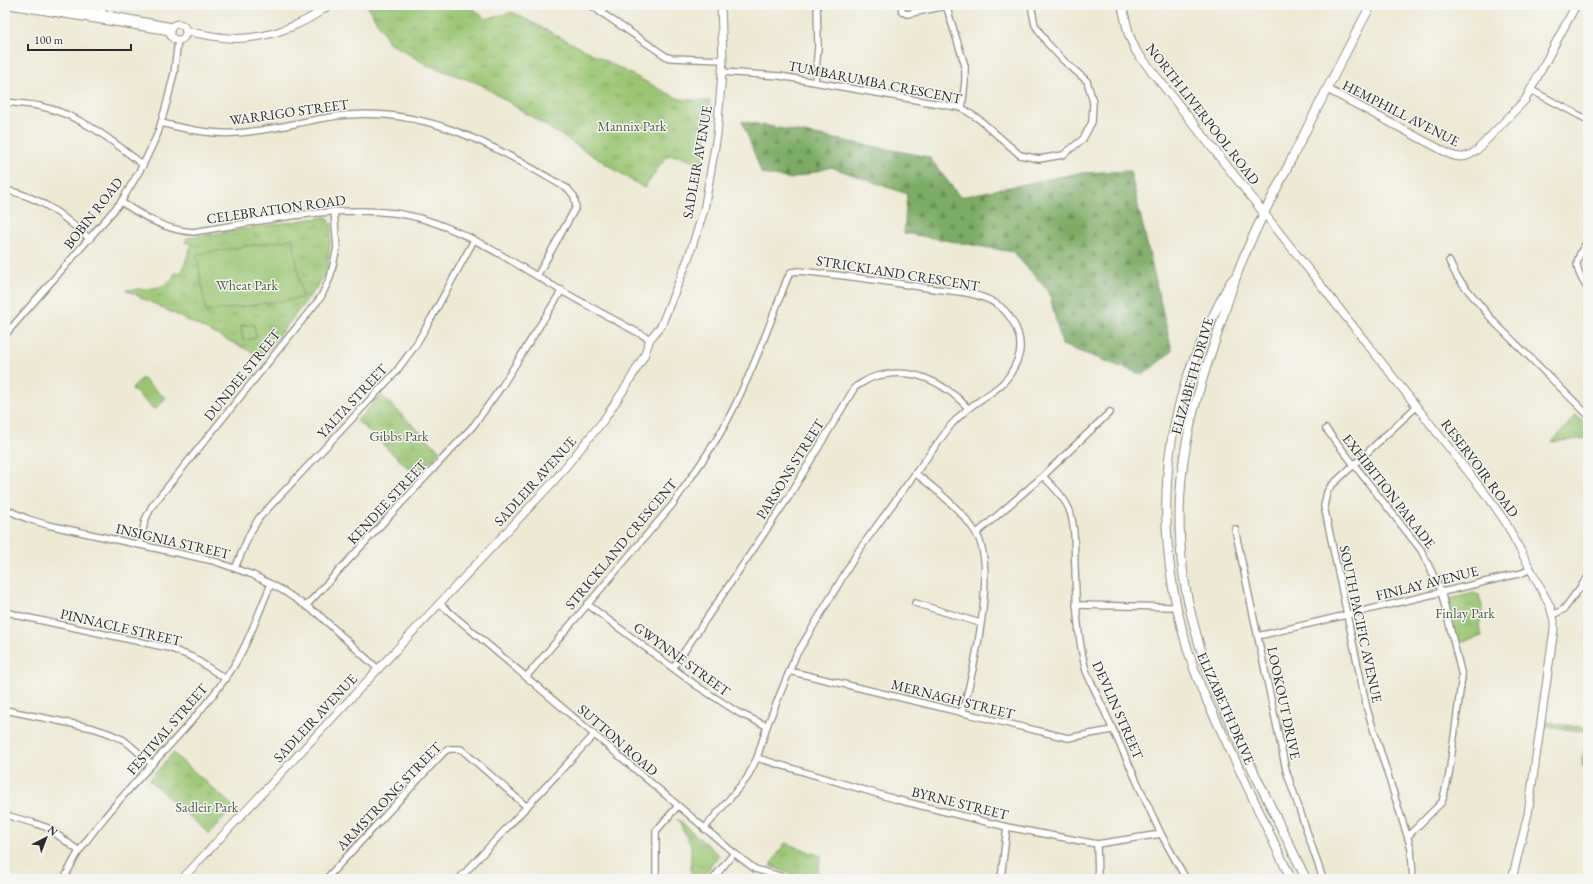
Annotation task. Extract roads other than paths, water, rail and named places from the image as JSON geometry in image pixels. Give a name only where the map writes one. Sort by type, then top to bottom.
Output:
[{"type":"main road","name":"NORTH LIVERPOOL ROAD","points":[[1122,5],[1128,35],[1136,51],[1264,213]]},
{"type":"main road","name":"ELIZABETH DRIVE","points":[[1291,879],[1202,690],[1186,649],[1175,607],[1166,533],[1168,462],[1174,429],[1192,364],[1222,295],[1240,265],[1264,213],[1326,89],[1371,5]]},
{"type":"main road","name":"ELIZABETH DRIVE","points":[[1240,265],[1206,368],[1187,438],[1180,500],[1182,556],[1194,628],[1213,684],[1306,879]]},
{"type":"street","points":[[9,5],[171,29],[180,25],[186,31],[229,38],[251,37],[290,28],[306,21],[330,5]]},
{"type":"street","points":[[53,5],[171,29]]},
{"type":"street","points":[[102,15],[103,5]]},
{"type":"street","points":[[590,5],[667,57],[723,60]]},
{"type":"street","points":[[601,13],[606,5]]},
{"type":"street","name":"SADLEIR AVENUE","points":[[182,879],[554,481],[610,413],[644,356],[650,339],[661,326],[665,318],[688,259],[704,210],[718,135],[723,60],[721,5]]},
{"type":"street","points":[[815,82],[818,46],[817,5]]},
{"type":"street","points":[[901,5],[902,12],[907,14],[946,6],[965,66],[962,108]]},
{"type":"street","name":"TUMBARUMBA CRESCENT","points":[[722,72],[762,74],[962,108],[980,120],[1020,155],[1039,159],[1063,155],[1082,139],[1092,122],[1093,102],[1087,81],[1064,61],[1047,43],[1035,25],[1030,5]]},
{"type":"street","name":"HEMPHILL AVENUE","points":[[1326,89],[1451,155],[1464,158],[1477,150],[1522,104],[1576,5]]},
{"type":"street","points":[[171,29],[172,36],[178,40],[182,38],[186,31]]},
{"type":"street","name":"BOBIN ROAD","points":[[5,336],[121,202],[143,165],[161,123],[174,73],[178,40]]},
{"type":"street","points":[[1531,90],[1588,120]]},
{"type":"street","points":[[5,102],[40,106],[81,121],[120,147],[143,165]]},
{"type":"street","name":"WARRIGO STREET","points":[[161,123],[211,132],[236,133],[325,118],[349,115],[367,115],[418,120],[439,125],[469,136],[512,157],[568,189],[574,196],[576,207],[537,276]]},
{"type":"street","points":[[5,190],[29,196],[50,206],[90,239]]},
{"type":"street","name":"CELEBRATION ROAD","points":[[121,202],[156,223],[178,231],[193,232],[334,211],[363,210],[395,213],[422,218],[474,240],[650,339]]},
{"type":"street","name":"DUNDEE STREET","points":[[140,545],[145,520],[152,506],[321,297],[330,278],[337,248],[334,211]]},
{"type":"street","name":"RESERVOIR ROAD","points":[[1264,213],[1416,407],[1492,501],[1506,523],[1550,606],[1553,615],[1554,628],[1528,814],[1512,879]]},
{"type":"street","name":"YALTA STREET","points":[[235,568],[250,533],[259,518],[390,378],[415,346],[474,240]]},
{"type":"street","points":[[1588,240],[1578,257],[1576,264],[1580,277],[1588,289]]},
{"type":"street","points":[[1449,261],[1457,277],[1495,324],[1588,415]]},
{"type":"street","name":"STRICKLAND CRESCENT","points":[[526,677],[673,504],[724,426],[765,338],[786,279],[791,272],[798,271],[863,277],[975,294],[995,303],[1008,315],[1013,323],[1019,339],[1019,352],[1011,373],[1003,383],[968,408],[951,425],[859,550],[796,655],[767,726],[757,758],[747,778],[704,829]]},
{"type":"street","name":"KENDEE STREET","points":[[306,606],[474,425],[502,386],[562,290]]},
{"type":"street","name":"PARSONS STREET","points":[[673,668],[788,498],[855,387],[873,377],[901,372],[928,378],[957,397],[968,408]]},
{"type":"street","name":"SOUTH PACIFIC AVENUE","points":[[1413,879],[1411,848],[1408,836],[1367,709],[1324,506],[1325,498],[1332,486],[1416,407]]},
{"type":"street","points":[[977,534],[1043,476],[1110,412]]},
{"type":"street","name":"EXHIBITION PARADE","points":[[1326,429],[1353,465],[1422,550],[1442,591],[1462,676],[1449,775],[1442,802],[1408,836]]},
{"type":"street","points":[[915,473],[953,505],[977,534],[985,566],[986,589],[980,629],[968,691],[962,713]]},
{"type":"street","name":"DEVLIN STREET","points":[[1043,476],[1060,493],[1069,510],[1073,529],[1076,605],[1081,652],[1086,671],[1161,834],[1186,879]]},
{"type":"street","name":"INSIGNIA STREET","points":[[5,509],[28,519],[48,525],[214,561],[235,568],[271,584],[306,606],[328,623],[378,669]]},
{"type":"street","name":"LOOKOUT DRIVE","points":[[1235,529],[1286,770],[1323,879]]},
{"type":"street","name":"FINLAY AVENUE","points":[[1258,636],[1522,573],[1531,569]]},
{"type":"street","points":[[1553,615],[1564,610],[1588,577]]},
{"type":"street","name":"FESTIVAL STREET","points":[[64,879],[79,851],[95,829],[199,712],[226,679],[240,656],[271,584]]},
{"type":"street","name":"SUTTON ROAD","points":[[440,604],[734,854],[755,869],[790,879]]},
{"type":"street","name":"GWYNNE STREET","points":[[587,604],[673,668],[739,714],[767,726]]},
{"type":"street","points":[[915,604],[980,623]]},
{"type":"street","points":[[1076,605],[1175,607]]},
{"type":"street","name":"PINNACLE STREET","points":[[5,611],[20,616],[169,648],[192,657],[226,679]]},
{"type":"street","name":"MERNAGH STREET","points":[[789,671],[1068,738],[1112,730]]},
{"type":"street","points":[[5,710],[93,728],[108,733],[124,740],[152,764]]},
{"type":"street","points":[[459,879],[594,735]]},
{"type":"street","name":"ARMSTRONG STREET","points":[[326,879],[446,751],[450,749],[461,749],[527,807]]},
{"type":"street","name":"BYRNE STREET","points":[[757,758],[898,800],[1007,827],[1097,844],[1161,834]]},
{"type":"street","points":[[656,879],[656,831],[677,806]]},
{"type":"street","points":[[5,815],[48,828],[79,851]]},
{"type":"street","points":[[1001,879],[1007,827]]},
{"type":"street","points":[[1097,844],[1098,879]]},
{"type":"street","points":[[713,879],[734,854]]},
{"type":"park label","name":"Mannix Park","points":[[632,126]]},
{"type":"park label","name":"Wheat Park","points":[[247,285]]},
{"type":"park label","name":"Gibbs Park","points":[[399,436]]},
{"type":"park label","name":"Finlay Park","points":[[1465,613]]},
{"type":"park label","name":"Sadleir Park","points":[[207,807]]}]
